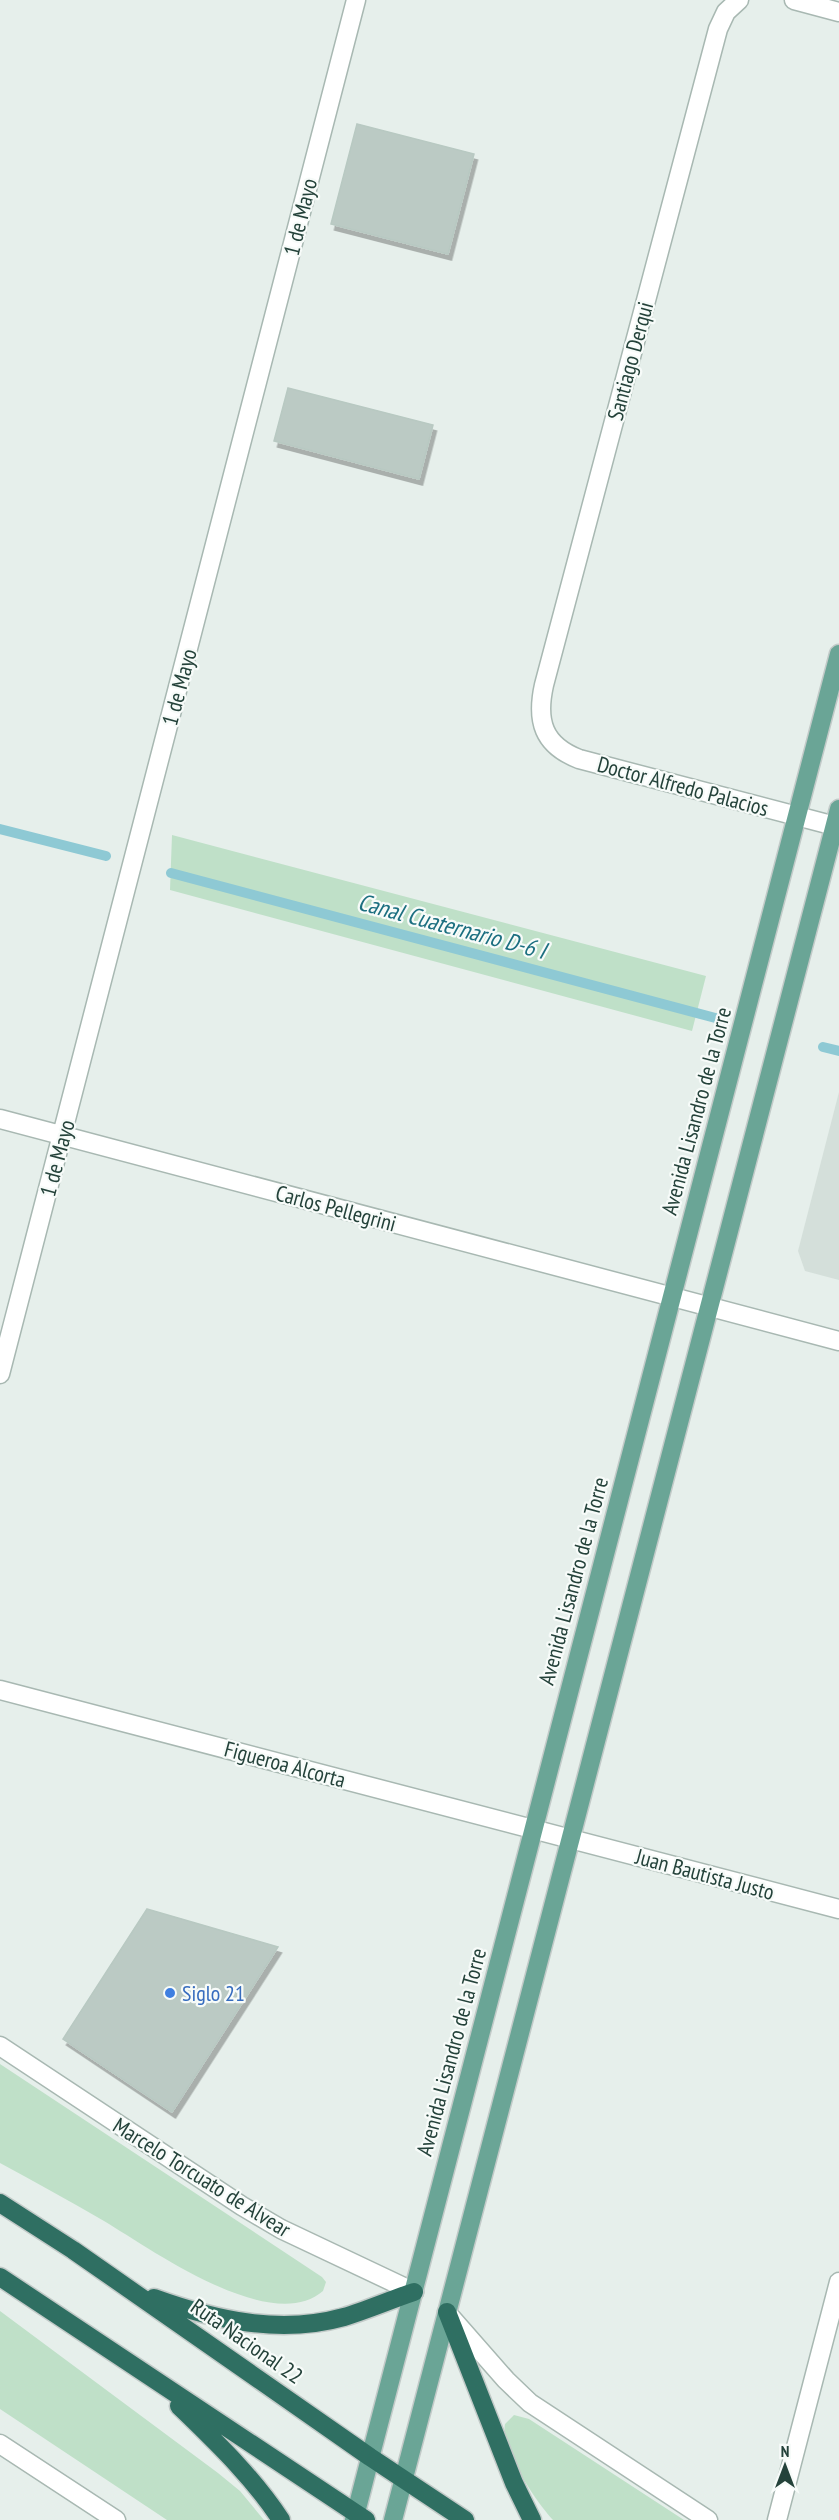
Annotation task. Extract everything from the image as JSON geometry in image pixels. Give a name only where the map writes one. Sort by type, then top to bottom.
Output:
[{"type":"highway","name":"Ruta Nacional 22","points":[[0,2203],[465,2520]]},
{"type":"highway","points":[[0,2277],[359,2518]]},
{"type":"highway","points":[[132,2291],[194,2312],[272,2326],[343,2317],[414,2292]]},
{"type":"highway","points":[[447,2312],[514,2483],[532,2520]]},
{"type":"highway","points":[[148,2376],[226,2452],[263,2492],[281,2520]]},
{"type":"main road","name":"Avenida Lisandro de la Torre","points":[[359,2518],[370,2457],[839,654]]},
{"type":"main road","points":[[393,2520],[837,818]]},
{"type":"street","name":"1 de Mayo","points":[[0,1374],[356,0]]},
{"type":"street","name":"Santiago Derqui","points":[[544,729],[541,705],[544,685],[718,29],[726,12],[739,0]]},
{"type":"street","points":[[794,0],[839,12]]},
{"type":"street","name":"Doctor Alfredo Palacios","points":[[544,729],[556,747],[579,759],[797,816],[837,818]]},
{"type":"street","name":"Carlos Pellegrini","points":[[0,1119],[839,1341]]},
{"type":"street","name":"Figueroa Alcorta","points":[[0,1690],[571,1838]]},
{"type":"street","name":"Juan Bautista Justo","points":[[571,1838],[839,1909]]},
{"type":"street","name":"Marcelo Torcuato de Alvear","points":[[0,2046],[251,2212],[300,2239],[414,2292]]},
{"type":"street","points":[[777,2520],[839,2282]]},
{"type":"street","points":[[447,2312],[506,2380],[530,2403],[708,2520]]},
{"type":"street","points":[[0,2444],[116,2520]]},
{"type":"shaded area","points":[[839,1092],[839,1280],[805,1271],[798,1251]]},
{"type":"green space","points":[[172,835],[706,976],[692,1031],[170,890]]},
{"type":"green space","points":[[0,2064],[322,2277],[326,2282],[323,2291],[301,2302],[273,2303],[243,2296],[180,2267],[0,2163]]},
{"type":"green space","points":[[0,2311],[218,2473],[240,2491],[264,2520],[167,2520],[0,2409]]},
{"type":"green space","points":[[514,2415],[529,2419],[684,2520],[553,2520],[529,2488],[508,2447],[505,2424]]},
{"type":"building","points":[[357,124],[474,154],[448,254],[331,224]]},
{"type":"building","points":[[288,388],[433,425],[419,479],[274,441]]},
{"type":"building","name":"Siglo 21","points":[[147,1909],[278,1947],[172,2112],[63,2039]]},
{"type":"waterway","name":"Canal Cuaternario D-6 I","points":[[0,829],[106,856]]},
{"type":"waterway","name":"Canal Cuaternario D-6 I","points":[[171,873],[723,1020]]},
{"type":"waterway","name":"Canal Cuaternario D-6 I","points":[[823,1047],[839,1051]]},
{"type":"place","name":"Siglo 21","points":[[170,1993]]}]
